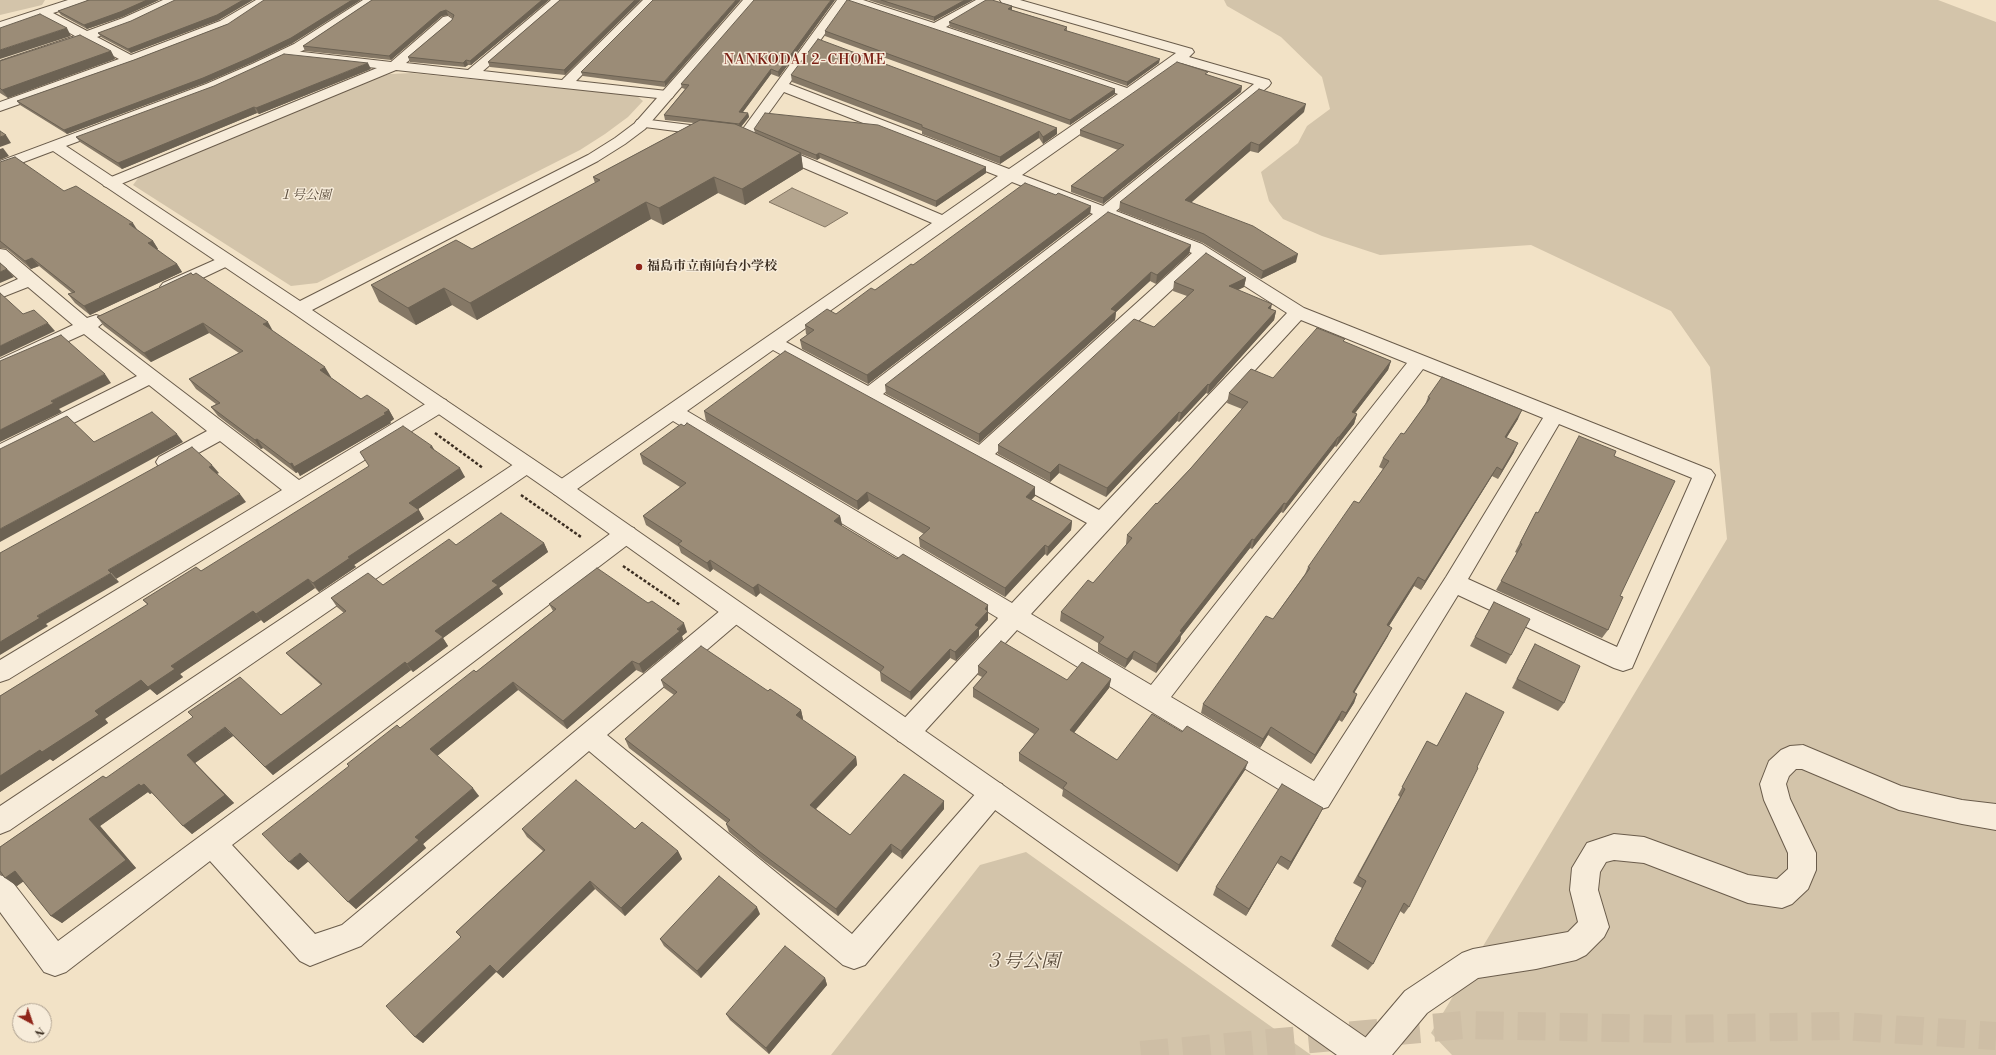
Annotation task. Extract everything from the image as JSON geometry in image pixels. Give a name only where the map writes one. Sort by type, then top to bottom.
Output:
[{"type":"street","points":[[0,26],[81,0]]},
{"type":"street","points":[[0,65],[87,36],[173,0]]},
{"type":"street","points":[[0,107],[224,24],[265,0]]},
{"type":"street","points":[[0,166],[210,86],[285,54],[317,36],[372,0]]},
{"type":"street","points":[[473,73],[558,0]]},
{"type":"street","points":[[565,84],[650,0]]},
{"type":"street","points":[[299,310],[593,158],[620,141],[642,123],[668,95],[750,0]]},
{"type":"street","points":[[745,135],[843,0]]},
{"type":"street","points":[[851,0],[1129,93]]},
{"type":"street","points":[[935,28],[986,0]]},
{"type":"street","points":[[562,489],[1010,176],[1064,130],[1129,93],[1187,52],[1006,0]]},
{"type":"street","points":[[43,13],[130,60]]},
{"type":"street","points":[[110,183],[394,66],[448,20]]},
{"type":"street","points":[[815,39],[829,45]]},
{"type":"street","points":[[285,54],[668,95]]},
{"type":"street","points":[[870,395],[1104,212],[1264,83],[1179,58]]},
{"type":"street","points":[[781,86],[1203,252],[1298,312],[1704,475],[1623,661],[1454,583]]},
{"type":"street","points":[[642,123],[745,135],[744,137],[944,222]]},
{"type":"street","points":[[54,145],[226,260],[562,489],[1364,1055]]},
{"type":"street","points":[[981,455],[1203,252]]},
{"type":"street","points":[[0,254],[85,326],[298,491]]},
{"type":"street","points":[[156,293],[226,260]]},
{"type":"street","points":[[0,293],[30,280]]},
{"type":"street","points":[[907,732],[1298,312]]},
{"type":"street","points":[[0,366],[113,313]]},
{"type":"street","points":[[772,342],[1102,521]]},
{"type":"street","points":[[1154,700],[1419,361]]},
{"type":"street","points":[[0,453],[150,377]]},
{"type":"street","points":[[0,672],[439,405]]},
{"type":"street","points":[[673,412],[1318,798],[1454,583],[1554,416]]},
{"type":"street","points":[[152,470],[221,432]]},
{"type":"street","points":[[0,821],[526,465]]},
{"type":"street","points":[[0,889],[55,961],[626,534]]},
{"type":"street","points":[[212,843],[310,951],[351,936],[735,612]]},
{"type":"street","points":[[588,735],[854,954],[993,793]]},
{"type":"street","points":[[1371,1055],[1416,1002],[1473,964],[1536,954],[1576,944],[1594,927],[1584,890],[1586,868],[1597,852],[1614,847],[1644,850],[1748,889],[1782,894],[1798,879],[1802,870],[1802,853],[1777,800],[1773,784],[1778,769],[1790,758],[1803,757],[1899,798],[1962,812],[1996,817]]},
{"type":"green space","points":[[0,0],[45,0],[42,5],[0,15]]},
{"type":"green space","points":[[1224,0],[1938,0],[1996,22],[1996,1055],[1452,1055],[1431,1033],[1727,539],[1710,367],[1671,311],[1531,245],[1380,255],[1322,236],[1283,219],[1269,201],[1261,172],[1298,143],[1307,126],[1330,109],[1322,77],[1281,37],[1227,6]]},
{"type":"green space","name":"１号公園","points":[[411,73],[637,96],[643,101],[628,117],[580,150],[317,283],[291,286],[133,185],[142,173],[368,80],[390,74]]},
{"type":"green space","name":"３号公園","points":[[1026,852],[1311,1055],[831,1055],[980,865]]},
{"type":"shaded area","points":[[792,188],[848,213],[825,227],[769,202]]},
{"type":"building","points":[[89,0],[147,0],[84,25],[58,11]]},
{"type":"building","points":[[175,0],[243,0],[217,15],[128,49],[98,33],[131,21]]},
{"type":"building","points":[[264,0],[352,0],[291,38],[249,58],[203,78],[64,130],[17,101],[134,60],[228,24]]},
{"type":"building","points":[[372,0],[542,0],[470,61],[466,60],[463,63],[408,57],[452,20],[454,15],[446,10],[440,12],[389,56],[303,46]]},
{"type":"building","points":[[560,0],[635,0],[564,70],[488,62]]},
{"type":"building","points":[[653,0],[736,0],[664,82],[581,72]]},
{"type":"building","points":[[754,0],[831,0],[778,72],[771,69],[739,112],[748,113],[739,124],[664,115],[689,85],[681,84]]},
{"type":"building","points":[[847,0],[1115,89],[1070,120],[825,31]]},
{"type":"building","points":[[881,0],[965,0],[934,17]]},
{"type":"building","points":[[986,0],[992,0],[1012,6],[1008,9],[1067,27],[1064,30],[1160,59],[1127,82],[949,22]]},
{"type":"building","points":[[40,14],[67,28],[0,50],[0,28]]},
{"type":"building","points":[[80,35],[111,51],[2,90],[0,88],[0,61]]},
{"type":"building","points":[[818,39],[1057,128],[1043,137],[1039,131],[1000,157],[922,127],[922,125],[791,75]]},
{"type":"building","points":[[284,54],[368,63],[256,108],[254,107],[118,163],[76,137],[214,86]]},
{"type":"building","points":[[1177,62],[1208,72],[1205,74],[1242,86],[1103,198],[1071,186],[1124,145],[1080,130]]},
{"type":"building","points":[[1259,89],[1306,104],[1259,145],[1251,142],[1185,200],[1253,226],[1298,254],[1263,271],[1204,234],[1120,202]]},
{"type":"building","points":[[765,113],[878,125],[986,167],[936,201],[819,153],[816,155],[754,129]]},
{"type":"building","points":[[700,120],[735,124],[801,153],[742,189],[714,177],[659,208],[646,202],[470,303],[444,288],[408,308],[371,285],[456,240],[472,249],[600,180],[593,177]]},
{"type":"building","points":[[0,131],[6,135],[0,137]]},
{"type":"building","points":[[15,157],[64,191],[76,186],[133,223],[129,224],[153,241],[148,243],[177,264],[84,306],[68,294],[75,292],[32,258],[25,261],[0,241],[0,162]]},
{"type":"building","points":[[1025,183],[1056,195],[1058,193],[1091,206],[867,375],[800,340],[814,330],[805,325],[827,309],[836,314],[871,288],[875,290],[911,264],[913,265]]},
{"type":"building","points":[[1108,212],[1191,245],[1157,275],[1151,272],[1111,309],[1116,311],[979,434],[885,385]]},
{"type":"building","points":[[1206,253],[1246,278],[1229,286],[1272,304],[1268,308],[1276,311],[1209,385],[1208,384],[1181,413],[1179,412],[1107,488],[1059,464],[1050,473],[998,445],[1134,319],[1154,327],[1194,290],[1174,282]]},
{"type":"building","points":[[0,263],[7,269],[0,272]]},
{"type":"building","points":[[191,273],[193,275],[196,273],[268,322],[263,324],[325,367],[320,370],[361,399],[367,395],[389,410],[384,413],[386,414],[294,467],[292,463],[290,464],[257,439],[255,440],[211,407],[220,403],[189,379],[243,351],[203,323],[144,353],[97,317]]},
{"type":"building","points":[[0,293],[23,314],[34,310],[48,323],[0,346]]},
{"type":"building","points":[[1317,328],[1345,339],[1343,341],[1391,361],[1352,412],[1357,414],[1286,504],[1284,503],[1254,540],[1252,539],[1180,631],[1182,632],[1157,664],[1134,651],[1127,659],[1099,643],[1104,637],[1061,612],[1088,580],[1093,583],[1132,538],[1127,535],[1191,468],[1248,402],[1229,393],[1251,369],[1273,378]]},
{"type":"building","points":[[61,335],[105,374],[51,401],[54,403],[0,430],[0,361]]},
{"type":"building","points":[[785,351],[1035,487],[1026,497],[1072,521],[1048,547],[1045,545],[1005,588],[919,538],[930,528],[867,492],[857,501],[704,411]]},
{"type":"building","points":[[1442,377],[1522,410],[1505,437],[1518,443],[1502,470],[1497,467],[1425,581],[1418,577],[1387,625],[1392,628],[1353,692],[1357,694],[1346,713],[1342,711],[1315,755],[1271,727],[1263,739],[1203,704],[1266,616],[1273,619],[1310,568],[1308,567],[1354,501],[1359,503],[1389,461],[1383,458],[1401,433],[1404,434],[1430,398],[1428,397]]},
{"type":"building","points":[[152,412],[177,434],[0,529],[0,449],[67,416],[94,442]]},
{"type":"building","points":[[687,423],[840,516],[834,521],[897,559],[903,554],[988,605],[985,609],[988,611],[975,625],[979,627],[955,652],[950,649],[910,692],[880,672],[884,667],[758,584],[753,588],[710,560],[707,563],[678,544],[682,541],[643,516],[686,483],[640,454],[681,424],[684,426]]},
{"type":"building","points":[[403,426],[460,468],[409,503],[419,510],[348,557],[350,558],[313,583],[308,579],[256,614],[253,611],[171,666],[175,669],[148,687],[141,680],[95,711],[99,715],[42,752],[40,750],[0,776],[0,696],[148,604],[143,600],[196,567],[201,571],[369,466],[360,452]]},
{"type":"building","points":[[1579,436],[1616,451],[1614,456],[1675,481],[1620,596],[1623,597],[1608,630],[1501,581],[1522,544],[1520,543],[1536,512],[1538,513]]},
{"type":"building","points":[[192,447],[212,465],[209,467],[240,494],[108,570],[111,573],[37,616],[40,618],[0,642],[0,553]]},
{"type":"building","points":[[501,513],[544,543],[492,581],[498,585],[435,631],[443,637],[407,664],[405,662],[265,767],[225,727],[187,755],[225,795],[183,826],[144,784],[141,786],[139,784],[89,819],[126,860],[51,916],[15,871],[5,878],[0,871],[0,847],[103,776],[106,778],[193,717],[188,712],[240,677],[281,715],[322,684],[286,653],[346,611],[331,598],[368,573],[383,585],[449,539],[456,545]]},
{"type":"building","points":[[597,568],[648,603],[652,601],[684,623],[677,629],[680,631],[639,664],[632,661],[563,721],[513,682],[430,749],[473,788],[415,837],[419,840],[348,902],[300,853],[289,862],[262,834],[349,766],[347,764],[397,725],[400,728],[474,670],[476,672],[556,609],[549,604]]},
{"type":"building","points":[[1494,602],[1530,619],[1511,655],[1475,637]]},
{"type":"building","points":[[1001,641],[1067,680],[1082,662],[1111,679],[1070,730],[1117,760],[1152,714],[1182,732],[1187,726],[1248,762],[1179,865],[1063,788],[1067,783],[1019,753],[1039,729],[973,688],[987,672],[978,666]]},
{"type":"building","points":[[1535,644],[1580,666],[1564,703],[1517,679]]},
{"type":"building","points":[[701,646],[768,691],[770,689],[801,710],[796,715],[856,757],[810,805],[850,835],[904,774],[944,801],[901,851],[891,844],[836,909],[760,852],[726,824],[730,820],[625,739],[677,692],[661,680]]},
{"type":"building","points":[[1466,693],[1504,712],[1409,907],[1404,903],[1373,964],[1335,939],[1366,881],[1358,876],[1405,789],[1402,787],[1427,741],[1437,746]]},
{"type":"building","points":[[576,780],[635,829],[642,822],[678,851],[621,908],[590,881],[497,972],[490,965],[415,1037],[386,1006],[461,937],[456,932],[545,850],[522,829]]},
{"type":"building","points":[[1282,784],[1323,808],[1291,862],[1281,856],[1249,909],[1216,887]]},
{"type":"building","points":[[719,876],[757,907],[697,971],[660,939]]},
{"type":"building","points":[[785,946],[825,978],[766,1048],[726,1014]]},
{"type":"tunnel","points":[[1141,1055],[1463,1025],[1672,1029],[1841,1026],[1996,1036]]},
{"type":"place","name":"福島市立南向台小学校","points":[[639,267]]},
{"type":"district","name":"NANKODAI 2-CHOME","points":[[805,61]]}]
